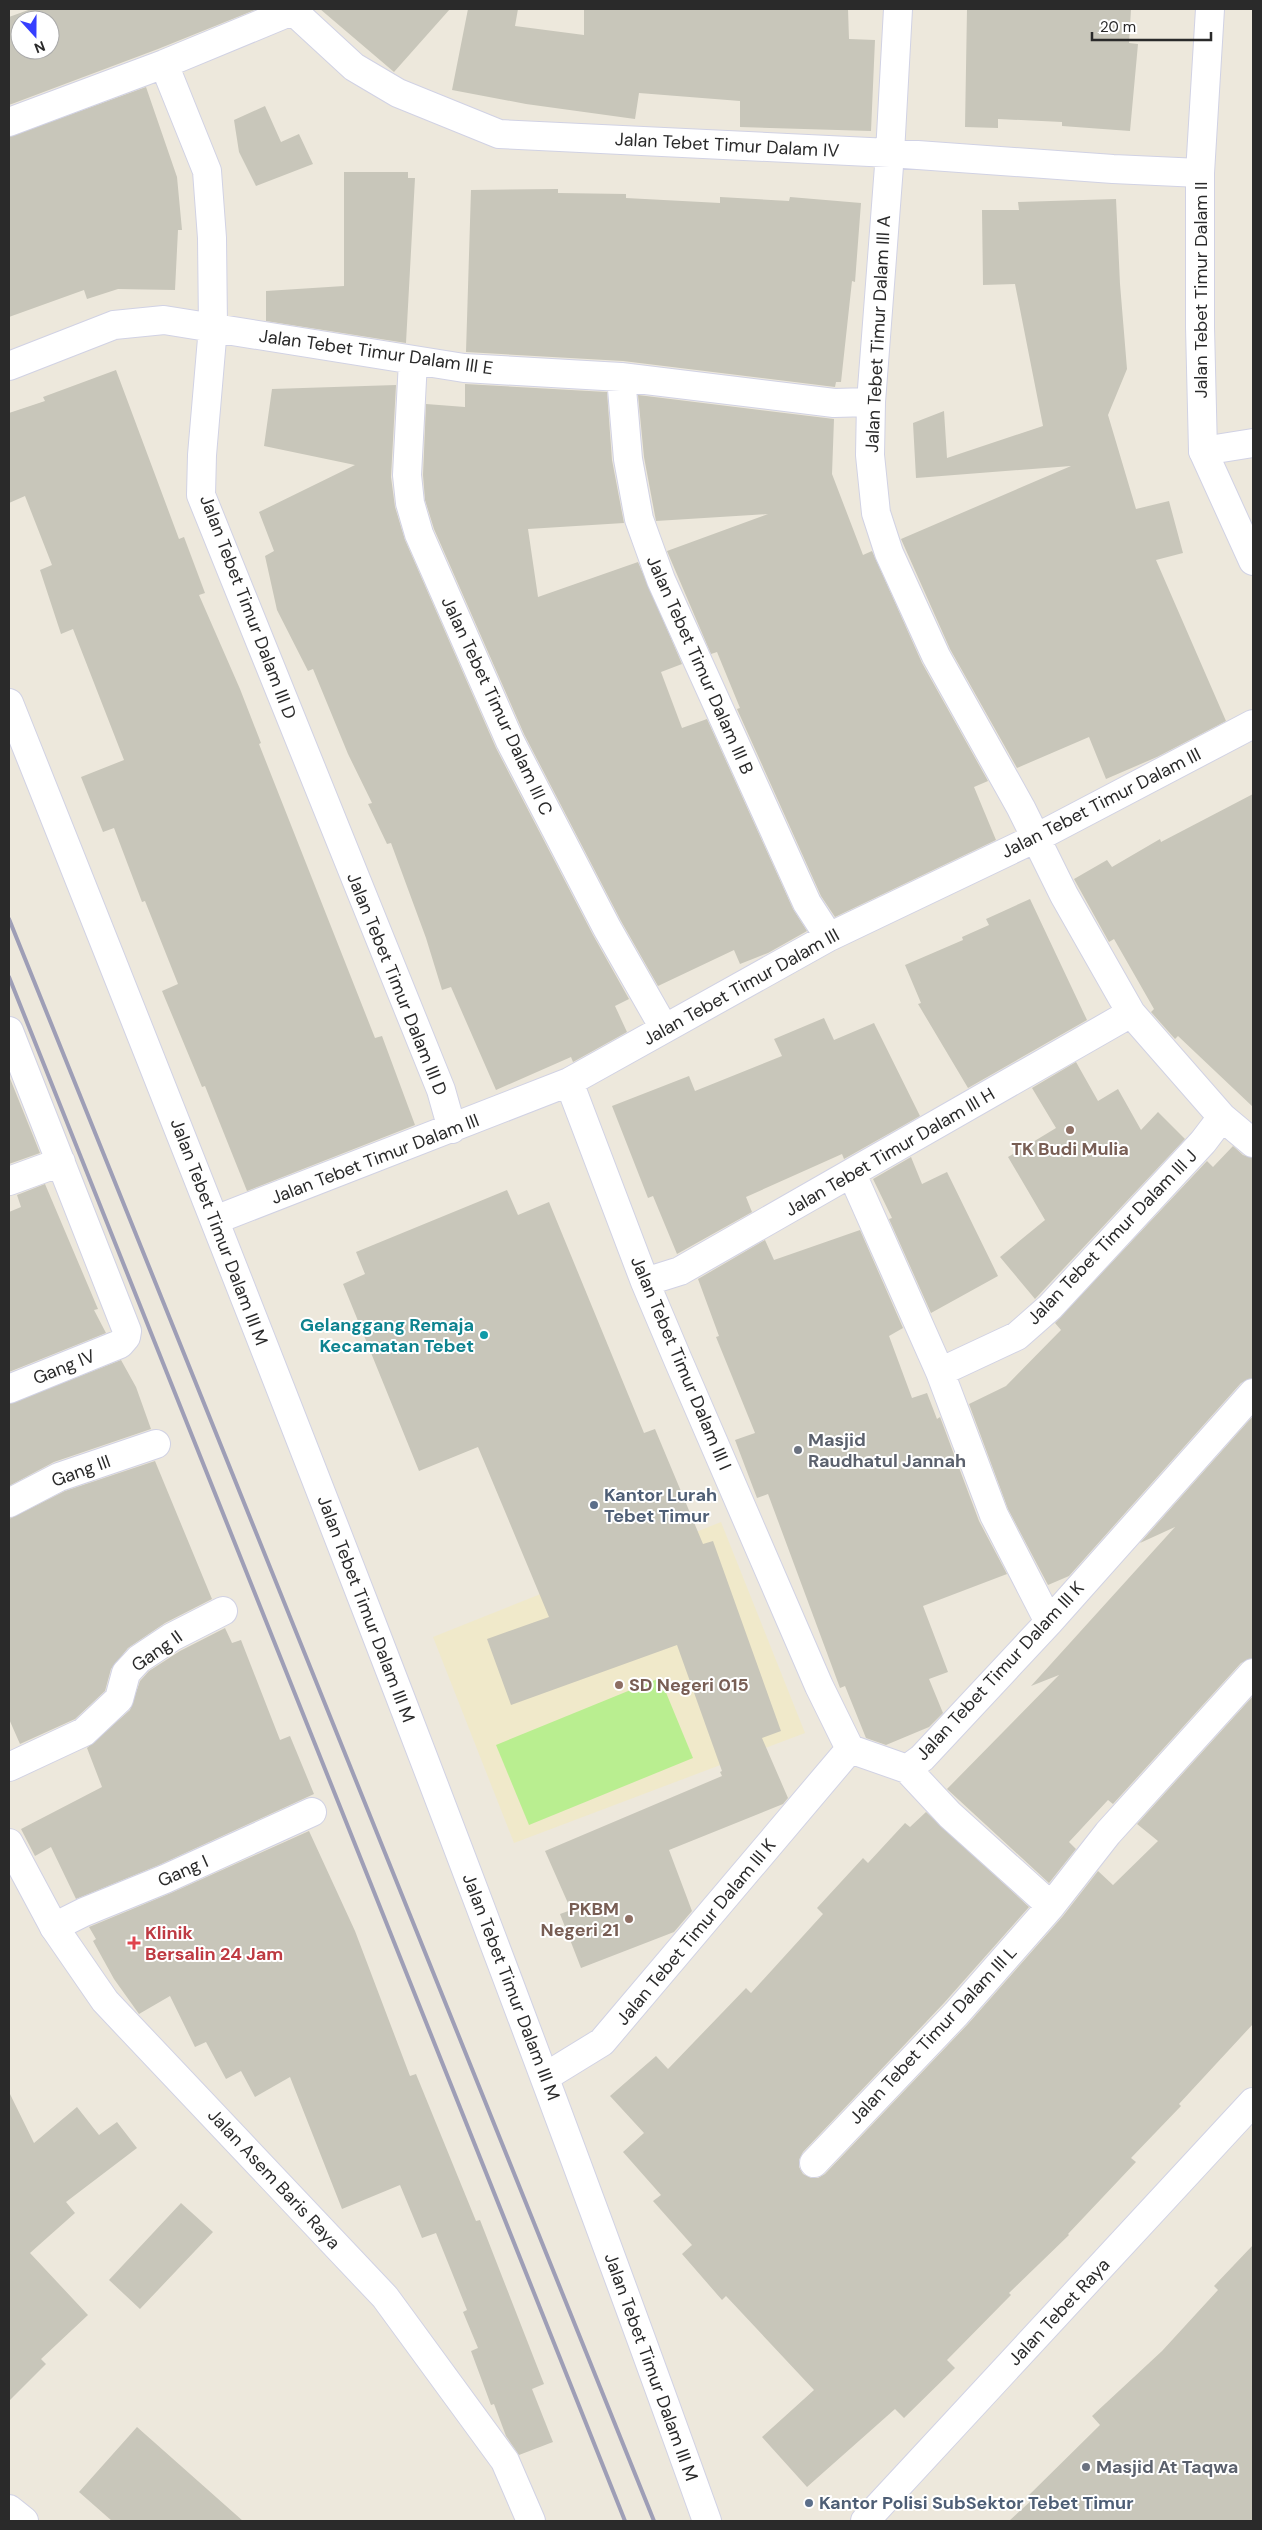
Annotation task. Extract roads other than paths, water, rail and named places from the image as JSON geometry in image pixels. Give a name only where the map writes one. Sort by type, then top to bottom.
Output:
[{"type":"street","name":"Jalan Tebet Timur Dalam III A","points":[[898,9],[890,153],[871,402],[870,455],[876,513],[889,553],[936,656],[1130,1014],[1222,1117],[1253,1143]]},
{"type":"street","name":"Jalan Tebet Timur Dalam II","points":[[1210,9],[1200,173],[1200,327],[1203,451],[1253,561]]},
{"type":"street","name":"Jalan Tebet Timur Dalam IV","points":[[291,10],[354,67],[391,89],[499,134],[890,153],[1113,169],[1200,173]]},
{"type":"street","points":[[9,122],[164,64],[291,10]]},
{"type":"street","name":"Jalan Tebet Timur Dalam III D","points":[[164,64],[172,88],[196,140],[207,171],[212,238],[213,327],[203,445],[201,495],[441,1090],[452,1130]]},
{"type":"street","name":"Jalan Tebet Timur Dalam III E","points":[[9,366],[114,325],[164,320],[464,368],[622,377],[834,403],[871,402]]},
{"type":"street","name":"Jalan Tebet Timur Dalam III C","points":[[413,361],[406,475],[410,503],[419,534],[510,741],[607,928],[664,1028]]},
{"type":"street","name":"Jalan Tebet Timur Dalam III B","points":[[622,377],[628,459],[639,519],[661,580],[807,903],[829,937]]},
{"type":"street","points":[[1203,451],[1253,444]]},
{"type":"street","name":"Jalan Tebet Timur Dalam III M","points":[[9,703],[215,1220],[545,2077],[707,2521]]},
{"type":"street","name":"Jalan Tebet Timur Dalam III","points":[[215,1220],[452,1130],[569,1082],[829,937],[1036,838],[1253,724]]},
{"type":"street","name":"Jalan Tebet Timur Dalam III H","points":[[645,1282],[680,1271],[1130,1014]]},
{"type":"street","points":[[9,1031],[61,1162],[9,1181]]},
{"type":"street","name":"Jalan Tebet Timur Dalam III I","points":[[569,1082],[645,1282],[815,1677],[850,1749]]},
{"type":"street","name":"Jalan Tebet Timur Dalam III J","points":[[940,1372],[1016,1336],[1043,1313],[1203,1142],[1222,1117]]},
{"type":"street","name":"Gang IV","points":[[9,1389],[120,1344],[126,1337],[127,1331],[61,1162]]},
{"type":"street","points":[[852,1174],[940,1372],[994,1515],[1049,1622]]},
{"type":"street","name":"Jalan Tebet Timur Dalam III K","points":[[545,2077],[602,2042],[850,1749],[907,1769],[922,1758],[1049,1622],[1253,1393]]},
{"type":"street","name":"Gang III","points":[[9,1503],[60,1477],[156,1444]]},
{"type":"street","name":"Gang II","points":[[9,1767],[84,1732],[119,1699],[126,1673],[134,1663],[172,1637],[223,1611]]},
{"type":"street","name":"Jalan Tebet Timur Dalam III L","points":[[814,2163],[956,2014],[1051,1906],[1108,1833],[1253,1673]]},
{"type":"street","points":[[907,1769],[950,1815],[1051,1906]]},
{"type":"street","name":"Gang I","points":[[54,1927],[312,1812]]},
{"type":"street","name":"Jalan Asem Baris Raya","points":[[9,1843],[54,1927],[105,2001],[385,2297],[505,2461],[531,2521]]},
{"type":"street","name":"Jalan Tebet Raya","points":[[865,2521],[1253,2102]]},
{"type":"street","points":[[9,2509],[24,2521]]},
{"type":"railway","points":[[9,919],[654,2521]]},
{"type":"railway","points":[[9,977],[625,2521]]},
{"type":"place","name":"TK Budi Mulia","points":[[1070,1130]]},
{"type":"place","name":"Gelanggang Remaja Kecamatan Tebet","points":[[484,1335]]},
{"type":"place","name":"Masjid Raudhatul Jannah","points":[[798,1450]]},
{"type":"place","name":"Kantor Lurah Tebet Timur","points":[[594,1505]]},
{"type":"place","name":"SD Negeri 015","points":[[619,1685]]},
{"type":"place","name":"PKBM Negeri 21","points":[[629,1919]]},
{"type":"place","name":"Klinik Bersalin 24 Jam","points":[[134,1943]]},
{"type":"place","name":"Masjid At Taqwa","points":[[1086,2467]]},
{"type":"place","name":"Kantor Polisi SubSektor Tebet Timur","points":[[809,2503]]}]
